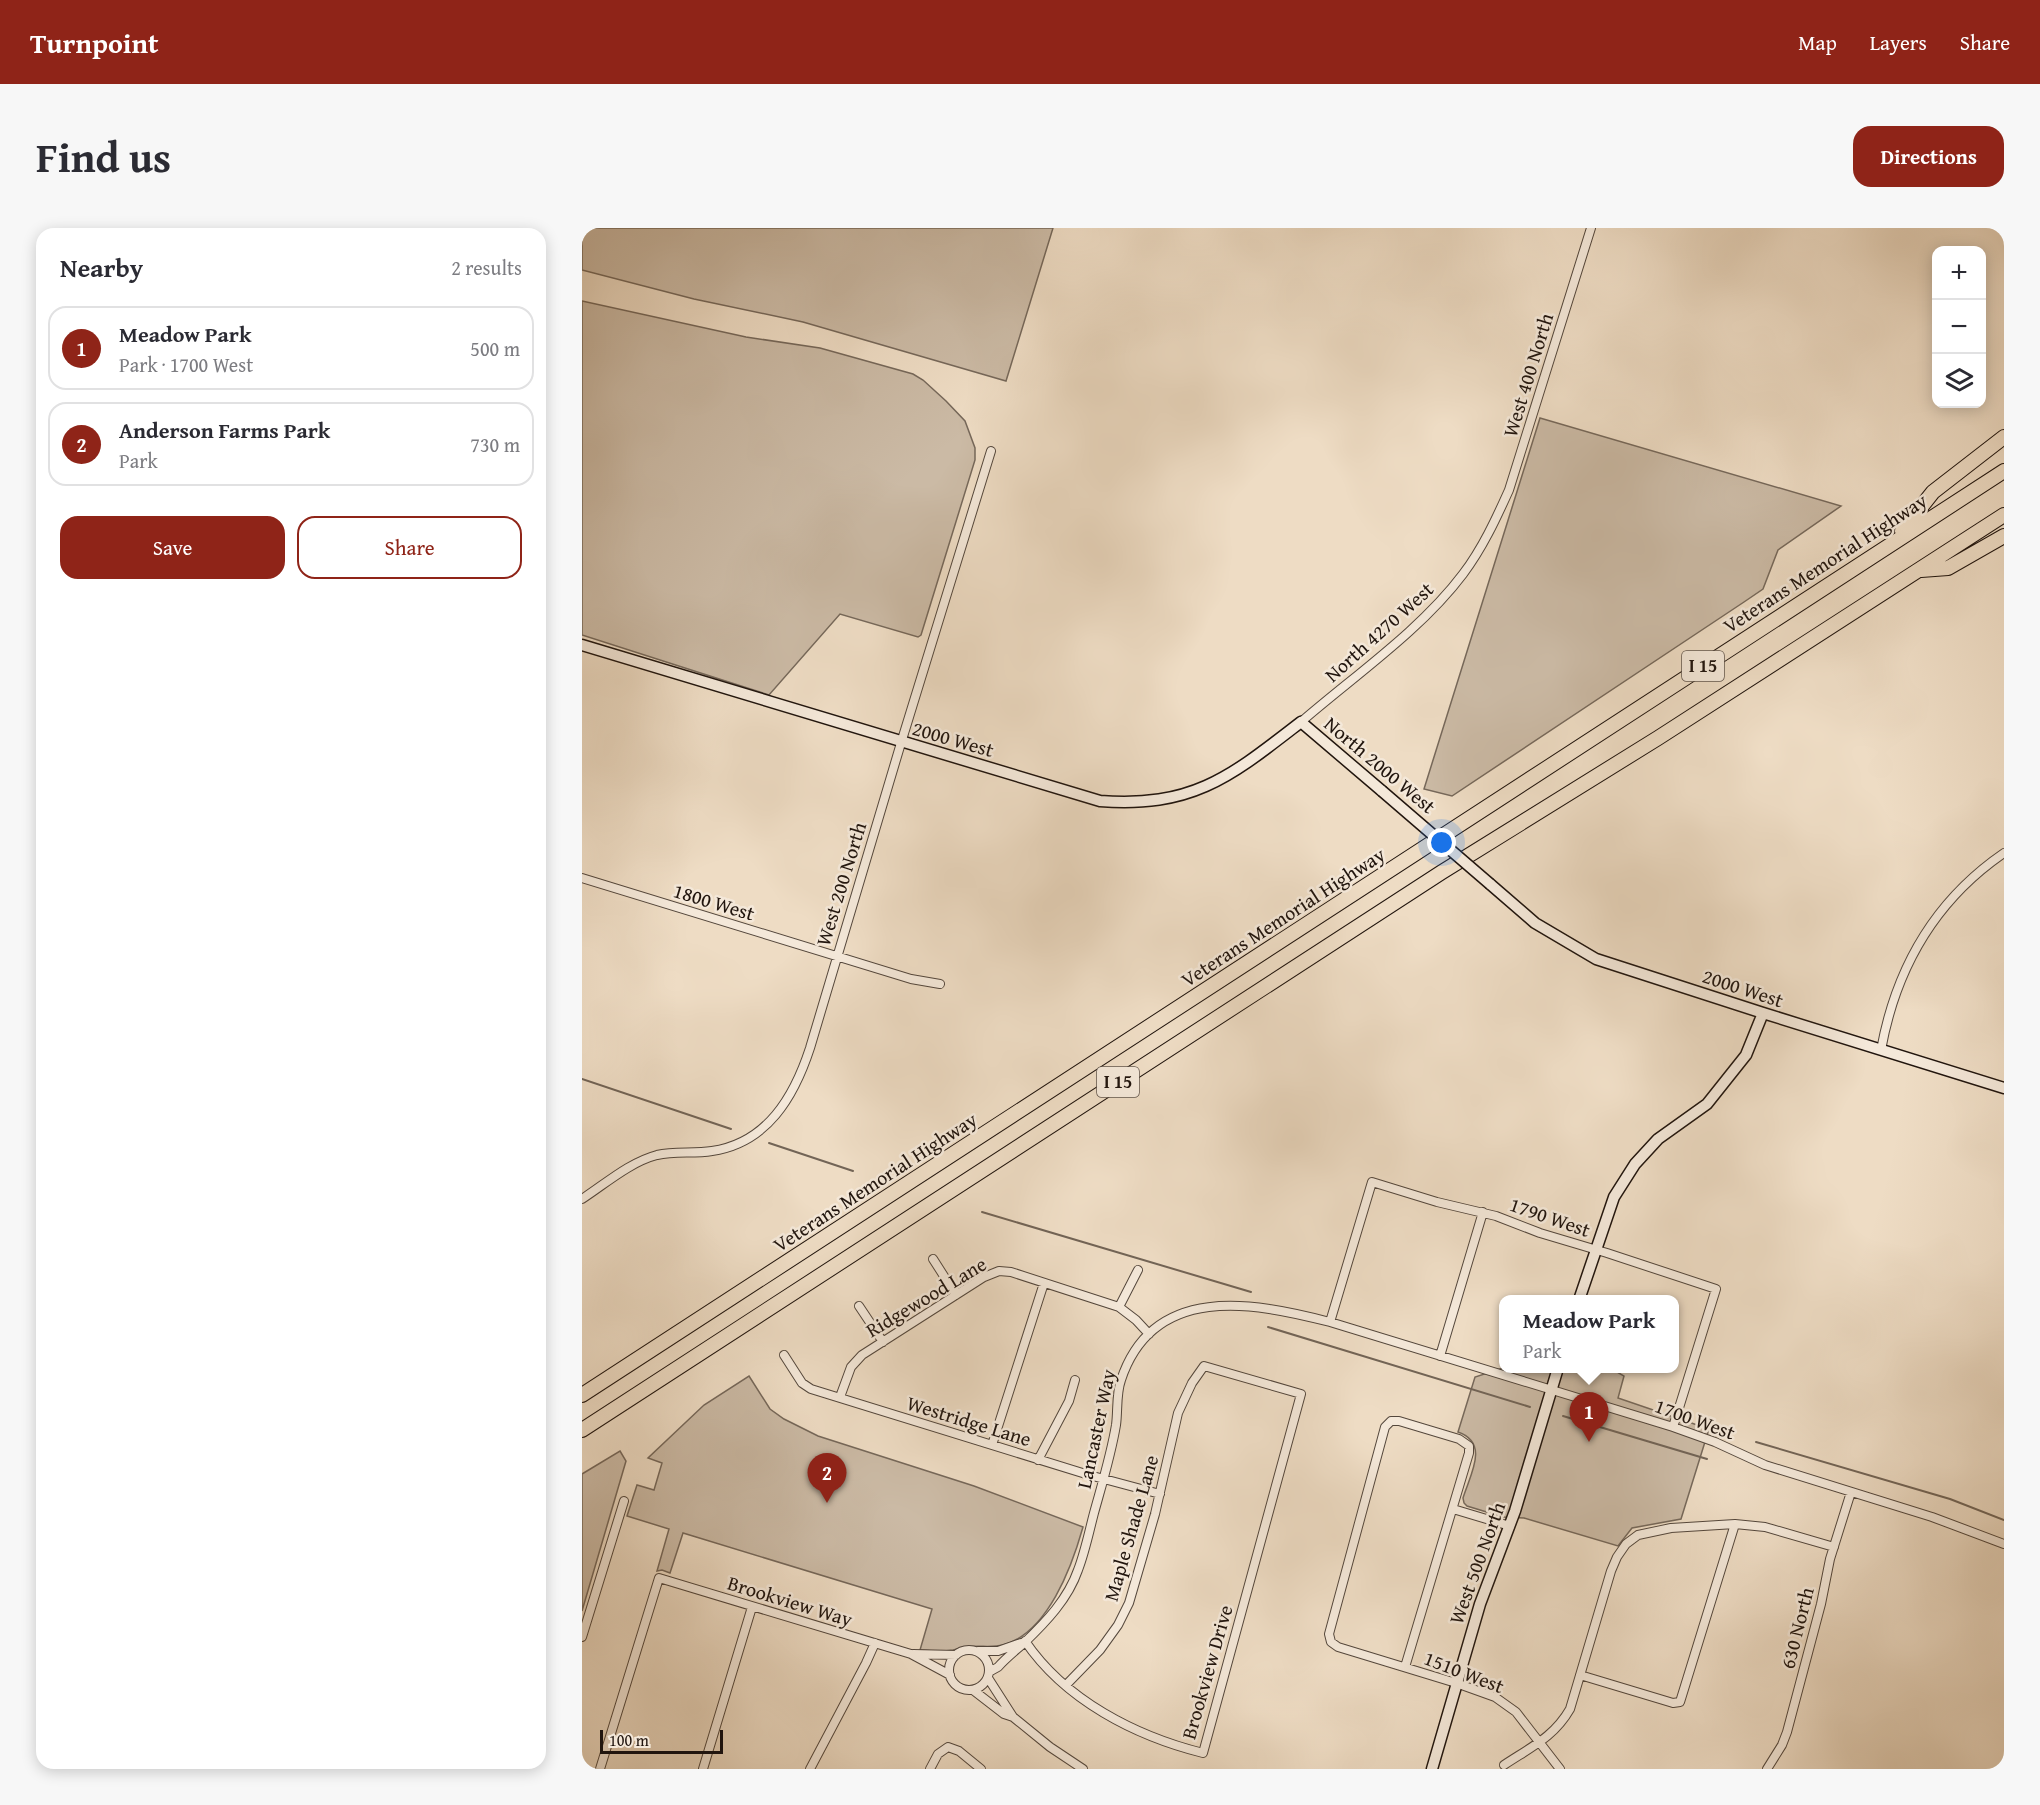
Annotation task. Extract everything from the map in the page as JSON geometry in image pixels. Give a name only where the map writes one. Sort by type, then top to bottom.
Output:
[{"type":"highway","points":[[1895,540],[1932,492],[2004,437]]},
{"type":"highway","name":"Veterans Memorial Highway","points":[[582,1395],[2004,471]]},
{"type":"highway","name":"I 15","points":[[582,1430],[1432,878],[1658,738],[2004,515]]},
{"type":"highway","points":[[1919,570],[1948,568],[2004,536]]},
{"type":"street","name":"West 400 North","points":[[1491,530],[1509,490],[1591,228]]},
{"type":"street","name":"West 200 North","points":[[582,1199],[630,1167],[656,1155],[710,1151],[743,1142],[779,1113],[796,1083],[810,1048],[991,451]]},
{"type":"street","name":"North 4270 West","points":[[1301,722],[1429,615],[1464,573],[1491,530]]},
{"type":"street","name":"2000 West","points":[[582,645],[901,743],[1100,801],[1129,803],[1175,798],[1228,777],[1301,722]]},
{"type":"street","name":"North 2000 West","points":[[1301,722],[1490,884]]},
{"type":"street","points":[[1881,1050],[1896,995],[1919,943],[1938,915],[1965,883],[2004,853]]},
{"type":"street","name":"1800 West","points":[[582,878],[911,979],[940,984]]},
{"type":"street","name":"2000 West","points":[[1490,884],[1535,923],[1596,959],[2004,1088]]},
{"type":"street","points":[[1580,1295],[1614,1197],[1635,1164],[1658,1139],[1707,1104],[1746,1055],[1763,1013]]},
{"type":"street","name":"1790 West","points":[[1330,1322],[1372,1182],[1437,1202],[1483,1212],[1540,1233],[1716,1289],[1673,1427]]},
{"type":"street","points":[[1440,1356],[1483,1212]]},
{"type":"street","points":[[933,1259],[956,1295]]},
{"type":"street","points":[[1119,1307],[1138,1270]]},
{"type":"street","name":"Ridgewood Lane","points":[[840,1397],[847,1375],[856,1361],[984,1277],[999,1271],[1011,1272],[1119,1307],[1149,1334]]},
{"type":"street","points":[[992,1445],[1044,1283]]},
{"type":"street","name":"Lancaster Way","points":[[988,1675],[1053,1613],[1078,1570],[1104,1479],[1116,1425],[1119,1384],[1126,1365],[1138,1346],[1149,1334],[1175,1317],[1196,1308],[1221,1305],[1266,1308]]},
{"type":"street","points":[[859,1306],[883,1342]]},
{"type":"street","name":"1700 West","points":[[1266,1308],[1330,1322],[1673,1427],[1715,1442],[1765,1465],[1932,1517],[2004,1544]]},
{"type":"street","name":"Westridge Lane","points":[[784,1355],[806,1386],[1038,1460],[1160,1494]]},
{"type":"street","name":"Brookview Drive","points":[[1026,1641],[1040,1662],[1098,1709],[1141,1733],[1203,1753],[1301,1395],[1204,1366]]},
{"type":"street","name":"Maple Shade Lane","points":[[1066,1684],[1100,1650],[1118,1625],[1129,1603],[1160,1494],[1178,1413],[1192,1383],[1204,1366]]},
{"type":"street","name":"West 500 North","points":[[1432,1769],[1484,1593],[1510,1526],[1556,1373]]},
{"type":"street","points":[[1038,1460],[1069,1401],[1075,1380]]},
{"type":"street","name":"1510 West","points":[[1453,1509],[1468,1460],[1469,1446],[1459,1439],[1399,1421],[1391,1421],[1385,1428],[1366,1494],[1329,1634],[1331,1642],[1338,1647],[1495,1697],[1516,1712],[1560,1769]]},
{"type":"street","name":"630 North","points":[[1767,1769],[1779,1751],[1787,1732],[1834,1547],[1851,1492]]},
{"type":"street","points":[[582,1637],[624,1501]]},
{"type":"street","points":[[1405,1667],[1453,1509],[1510,1526]]},
{"type":"street","points":[[1580,1675],[1673,1703],[1682,1700],[1735,1524]]},
{"type":"street","points":[[1504,1765],[1552,1734],[1562,1724],[1570,1709],[1611,1571],[1626,1544],[1638,1535],[1671,1528],[1735,1524],[1765,1527],[1834,1547]]},
{"type":"street","name":"Brookview Way","points":[[600,1769],[659,1578],[911,1654],[950,1675]]},
{"type":"street","points":[[703,1769],[752,1607]]},
{"type":"street","name":"Lancaster Way","points":[[974,1651],[998,1651],[1026,1641]]},
{"type":"street","points":[[810,1769],[875,1644]]},
{"type":"street","points":[[968,1650],[974,1651],[984,1656],[989,1666],[988,1675],[979,1688],[961,1689],[952,1681],[950,1664],[956,1655],[968,1650]]},
{"type":"street","name":"Brookview Way","points":[[911,1654],[956,1655]]},
{"type":"street","points":[[988,1675],[999,1698],[1014,1717],[1050,1747],[1083,1769]]},
{"type":"street","points":[[973,1690],[1004,1714],[1014,1717]]},
{"type":"street","points":[[930,1769],[939,1754],[948,1747],[959,1750],[981,1769]]},
{"type":"shaded area","points":[[582,228],[1053,228],[1006,381],[803,322],[694,299],[582,270]]},
{"type":"shaded area","points":[[582,301],[746,337],[820,348],[913,374],[946,401],[965,421],[975,448],[975,460],[921,635],[918,637],[840,614],[769,695],[582,635]]},
{"type":"shaded area","points":[[1540,418],[1841,506],[1778,550],[1763,589],[1744,602],[1452,796],[1424,789]]},
{"type":"shaded area","points":[[1499,1369],[1499,1373],[1619,1373],[1624,1376],[1618,1398],[1709,1429],[1681,1519],[1632,1528],[1618,1546],[1524,1518],[1503,1517],[1467,1506],[1463,1498],[1473,1470],[1475,1452],[1468,1437],[1458,1432],[1475,1377]]},
{"type":"shaded area","points":[[749,1376],[770,1409],[784,1419],[818,1436],[974,1486],[1083,1527],[1065,1578],[1045,1613],[1019,1638],[1003,1645],[964,1647],[945,1651],[920,1650],[932,1609],[683,1533],[670,1573],[657,1571],[669,1529],[627,1516],[637,1485],[654,1490],[662,1463],[648,1458],[704,1405]]},
{"type":"shaded area","points":[[620,1451],[626,1461],[582,1611],[582,1474]]},
{"type":"waterway","points":[[582,1079],[731,1129]]},
{"type":"waterway","points":[[769,1143],[853,1171]]},
{"type":"waterway","points":[[982,1212],[1251,1292]]},
{"type":"waterway","points":[[1268,1327],[1530,1407]]},
{"type":"waterway","points":[[1563,1416],[1707,1459]]},
{"type":"waterway","points":[[1756,1442],[1950,1499],[2004,1520]]},
{"type":"place","name":"Meadow Park","points":[[1589,1442]]},
{"type":"place","name":"Anderson Farms Park","points":[[827,1503]]}]
